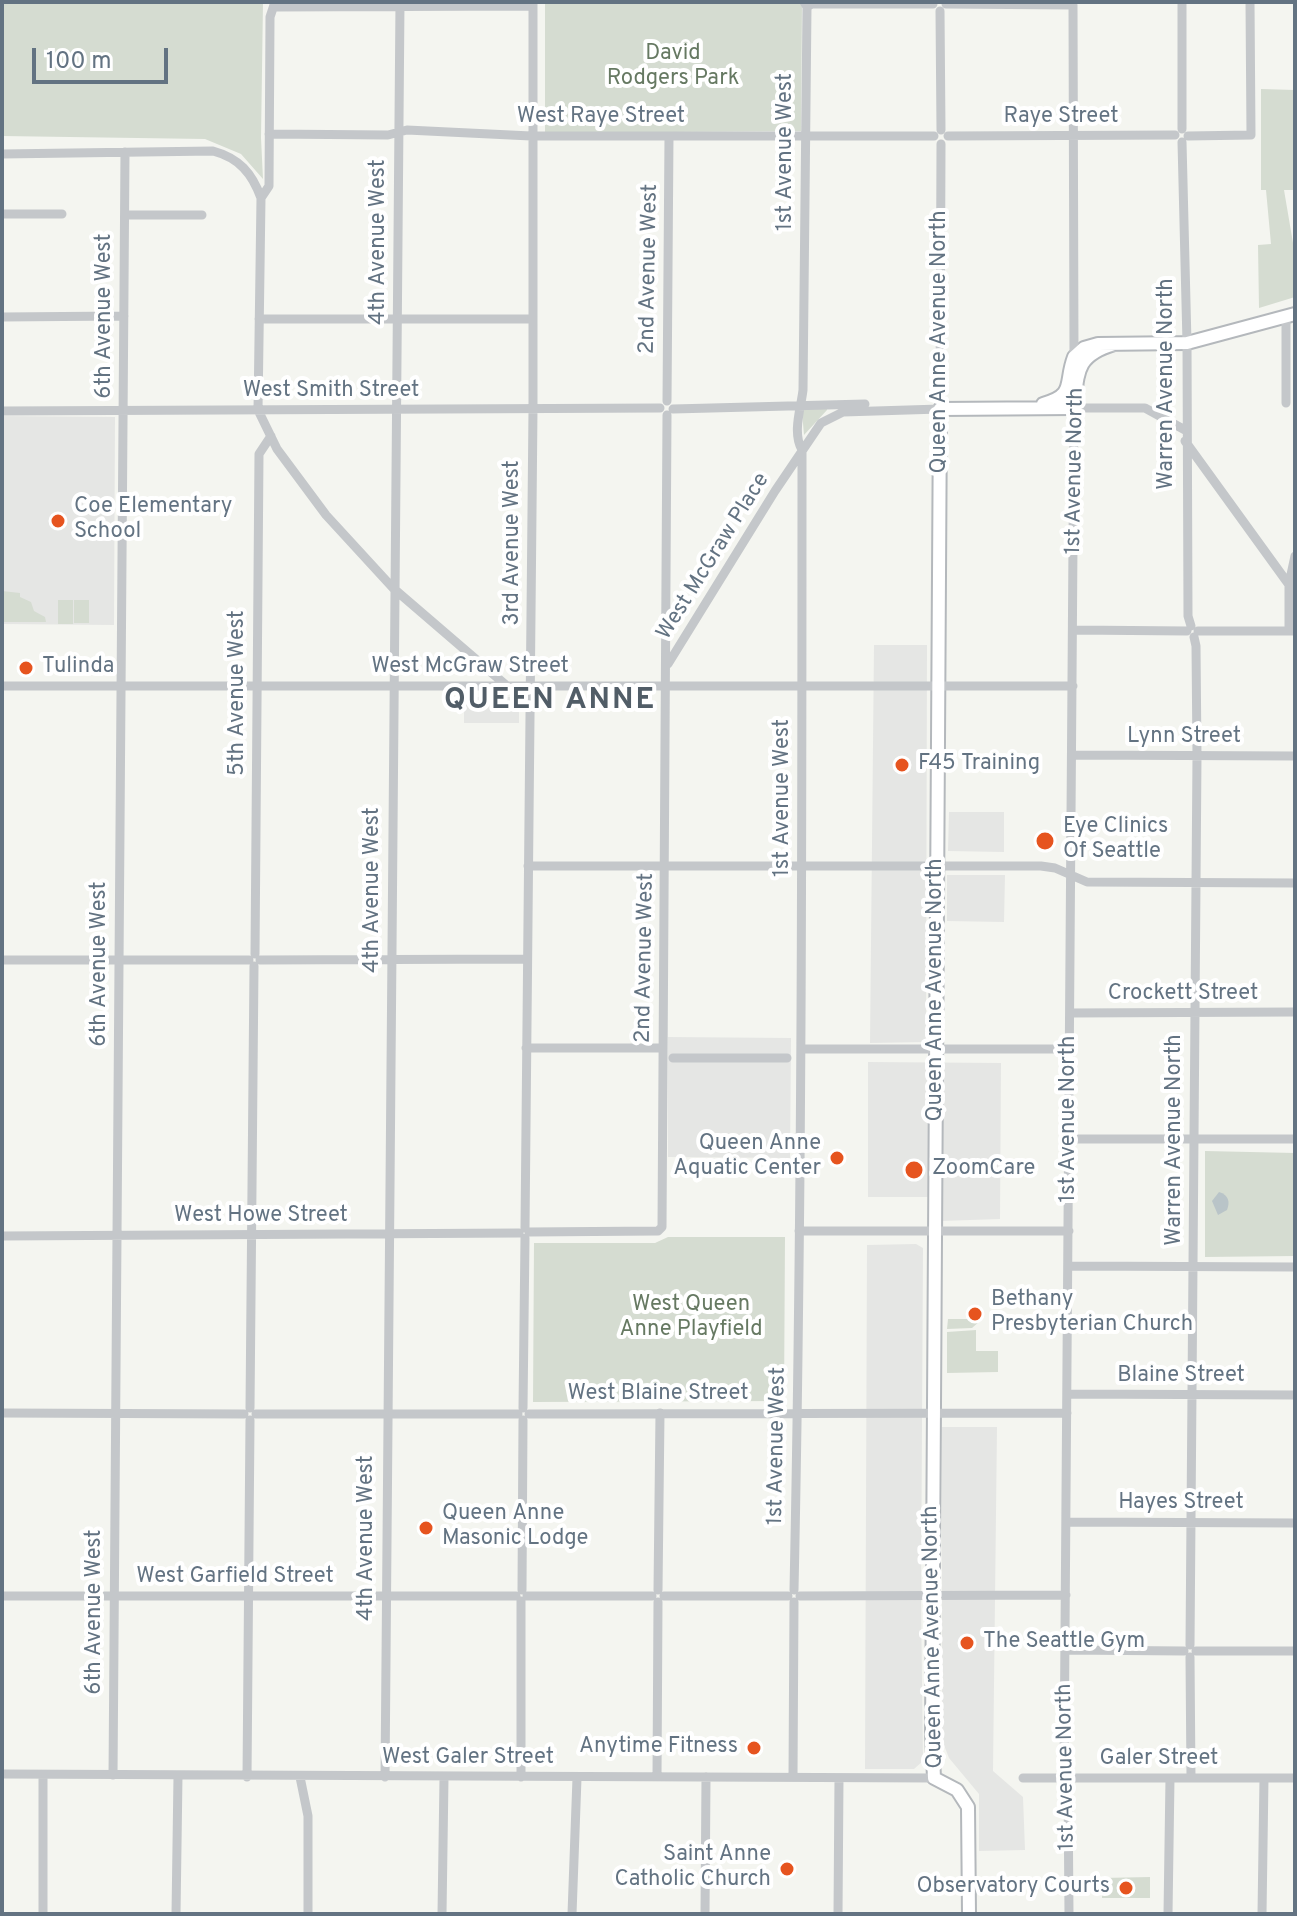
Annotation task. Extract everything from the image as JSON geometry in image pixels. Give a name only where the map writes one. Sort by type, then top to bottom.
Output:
[{"type":"main road","points":[[1025,408],[1062,397],[1067,392],[1074,357],[1090,346],[1187,343],[1290,315]]},
{"type":"main road","name":"1st Avenue North","points":[[1074,408],[1078,373],[1083,360],[1093,351],[1114,344]]},
{"type":"main road","points":[[940,409],[1074,408]]},
{"type":"main road","name":"Queen Anne Avenue North","points":[[940,409],[932,1414],[934,1778],[957,1790],[968,1807],[969,1914]]},
{"type":"street","name":"Warren Avenue North","points":[[1182,2],[1188,616],[1196,646],[1197,756],[1191,1778]]},
{"type":"street","name":"Raye Street","points":[[941,136],[1251,135],[1250,2]]},
{"type":"street","points":[[261,198],[269,186],[270,17],[274,4],[533,4]]},
{"type":"street","name":"3rd Avenue West","points":[[521,1777],[533,409],[533,4]]},
{"type":"street","points":[[808,4],[940,5]]},
{"type":"street","name":"1st Avenue West","points":[[793,1777],[801,1049],[802,450],[799,445],[798,413],[803,390],[808,4]]},
{"type":"street","name":"4th Avenue West","points":[[385,1777],[400,5]]},
{"type":"street","name":"1st Avenue North","points":[[940,5],[1073,5],[1074,357]]},
{"type":"street","name":"Queen Anne Avenue North","points":[[940,5],[940,409]]},
{"type":"street","name":"West Raye Street","points":[[269,134],[388,135],[407,130],[531,136],[941,136]]},
{"type":"street","name":"2nd Avenue West","points":[[666,667],[669,136]]},
{"type":"street","points":[[2,154],[213,151],[225,154],[246,169],[254,179],[261,198],[258,410],[277,449],[326,515],[393,588],[507,686]]},
{"type":"street","name":"6th Avenue West","points":[[113,1775],[125,152]]},
{"type":"street","points":[[2,214],[62,214]]},
{"type":"street","points":[[125,215],[202,215]]},
{"type":"street","points":[[1286,403],[1290,315]]},
{"type":"street","points":[[2,317],[124,316]]},
{"type":"street","points":[[259,319],[533,319]]},
{"type":"street","name":"West Smith Street","points":[[2,411],[801,408],[807,404],[871,404],[888,408]]},
{"type":"street","name":"West Smith Street","points":[[802,450],[812,434],[830,416],[843,412],[888,408],[940,409]]},
{"type":"street","points":[[1074,408],[1145,408],[1185,435],[1292,588]]},
{"type":"street","name":"1st Avenue North","points":[[1069,1914],[1066,1595],[1074,408]]},
{"type":"street","name":"5th Avenue West","points":[[247,1777],[259,454],[271,436]]},
{"type":"street","name":"West McGraw Place","points":[[667,685],[666,667],[802,450]]},
{"type":"street","points":[[1074,630],[1292,631],[1295,556]]},
{"type":"street","name":"2nd Avenue West","points":[[660,1231],[663,1221],[667,685]]},
{"type":"street","name":"West McGraw Street","points":[[2,686],[1073,686]]},
{"type":"street","name":"Lynn Street","points":[[1072,755],[1295,756]]},
{"type":"street","points":[[528,866],[1041,866],[1094,882],[1295,883]]},
{"type":"street","points":[[2,960],[526,959]]},
{"type":"street","name":"Crockett Street","points":[[1071,1013],[1295,1012]]},
{"type":"street","points":[[526,1048],[663,1048]]},
{"type":"street","points":[[801,1049],[1070,1049]]},
{"type":"street","points":[[673,1058],[787,1058]]},
{"type":"street","points":[[1069,1139],[1295,1139]]},
{"type":"street","name":"West Howe Street","points":[[2,1236],[660,1231]]},
{"type":"street","points":[[799,1231],[1069,1231]]},
{"type":"street","points":[[1069,1266],[1295,1267]]},
{"type":"street","name":"Blaine Street","points":[[1067,1394],[1295,1395]]},
{"type":"street","name":"West Blaine Street","points":[[2,1413],[932,1414]]},
{"type":"street","points":[[657,1777],[660,1413]]},
{"type":"street","points":[[932,1414],[1067,1413]]},
{"type":"street","name":"Hayes Street","points":[[1067,1522],[1295,1523]]},
{"type":"street","name":"West Garfield Street","points":[[2,1596],[1066,1595]]},
{"type":"street","points":[[1066,1650],[1295,1651]]},
{"type":"street","name":"West Galer Street","points":[[2,1774],[934,1778]]},
{"type":"street","points":[[43,1775],[43,1914]]},
{"type":"street","points":[[176,1914],[178,1776]]},
{"type":"street","points":[[300,1777],[308,1816],[308,1914]]},
{"type":"street","points":[[705,1914],[706,1777]]},
{"type":"street","points":[[442,1914],[444,1778]]},
{"type":"street","points":[[572,1914],[577,1778]]},
{"type":"street","points":[[838,1914],[839,1778]]},
{"type":"street","name":"Galer Street","points":[[1023,1778],[1295,1778]]},
{"type":"street","points":[[1168,1914],[1170,1778]]},
{"type":"street","points":[[1262,1914],[1264,1778]]},
{"type":"shaded area","name":"Coe Elementary School","points":[[2,416],[115,417],[114,625],[2,624]]},
{"type":"shaded area","points":[[874,645],[927,645],[926,1042],[870,1043]]},
{"type":"shaded area","points":[[464,697],[519,697],[519,723],[464,723]]},
{"type":"shaded area","points":[[949,812],[1004,812],[1004,852],[948,851]]},
{"type":"shaded area","points":[[947,875],[1005,875],[1004,922],[947,921]]},
{"type":"shaded area","points":[[668,1037],[791,1038],[790,1158],[668,1157]]},
{"type":"shaded area","points":[[868,1062],[1001,1063],[1000,1219],[940,1221],[940,1197],[868,1197]]},
{"type":"shaded area","points":[[1219,1192],[1227,1197],[1228,1204],[1227,1210],[1218,1215],[1212,1201]]},
{"type":"shaded area","points":[[916,1244],[923,1248],[923,1761],[914,1769],[865,1769],[867,1245]]},
{"type":"shaded area","points":[[942,1427],[997,1427],[993,1771],[1023,1797],[1025,1850],[979,1851],[979,1794],[949,1758],[942,1740]]},
{"type":"green space","points":[[2,2],[263,2],[263,179],[241,154],[205,139],[2,136]]},
{"type":"green space","name":"David Rodgers Park","points":[[545,2],[802,2],[801,131],[545,133]]},
{"type":"green space","points":[[1261,89],[1295,90],[1295,190],[1284,190],[1295,243],[1295,297],[1259,308],[1258,245],[1271,244],[1266,190],[1261,190]]},
{"type":"green space","points":[[806,408],[827,410],[804,435],[802,412]]},
{"type":"green space","points":[[2,591],[20,593],[20,597],[31,602],[34,611],[45,617],[46,622],[2,622]]},
{"type":"green space","points":[[58,600],[73,600],[73,624],[58,624]]},
{"type":"green space","points":[[74,600],[89,600],[89,623],[74,623]]},
{"type":"green space","points":[[1205,1151],[1295,1153],[1295,1256],[1205,1257]]},
{"type":"green space","name":"West Queen Anne Playfield","points":[[668,1237],[785,1237],[784,1401],[533,1402],[534,1243],[655,1243]]},
{"type":"green space","points":[[948,1319],[980,1321],[972,1328],[947,1329]]},
{"type":"green space","points":[[976,1330],[976,1351],[998,1351],[998,1372],[947,1373],[947,1332]]},
{"type":"green space","name":"Observatory Courts","points":[[1150,1877],[1150,1898],[1102,1898],[1102,1878]]},
{"type":"place","name":"Coe Elementary School","points":[[58,521]]},
{"type":"place","name":"Tulinda","points":[[26,668]]},
{"type":"place","name":"F45 Training","points":[[902,765]]},
{"type":"place","name":"Eye Clinics Of Seattle","points":[[1045,841]]},
{"type":"place","name":"Queen Anne Aquatic Center","points":[[837,1158]]},
{"type":"place","name":"ZoomCare","points":[[914,1170]]},
{"type":"place","name":"Bethany Presbyterian Church","points":[[975,1314]]},
{"type":"place","name":"Queen Anne Masonic Lodge","points":[[426,1528]]},
{"type":"place","name":"The Seattle Gym","points":[[967,1643]]},
{"type":"place","name":"Anytime Fitness","points":[[754,1748]]},
{"type":"place","name":"Saint Anne Catholic Church","points":[[787,1869]]},
{"type":"place","name":"Observatory Courts","points":[[1126,1888]]},
{"type":"district","name":"QUEEN ANNE","points":[[550,702]]}]
